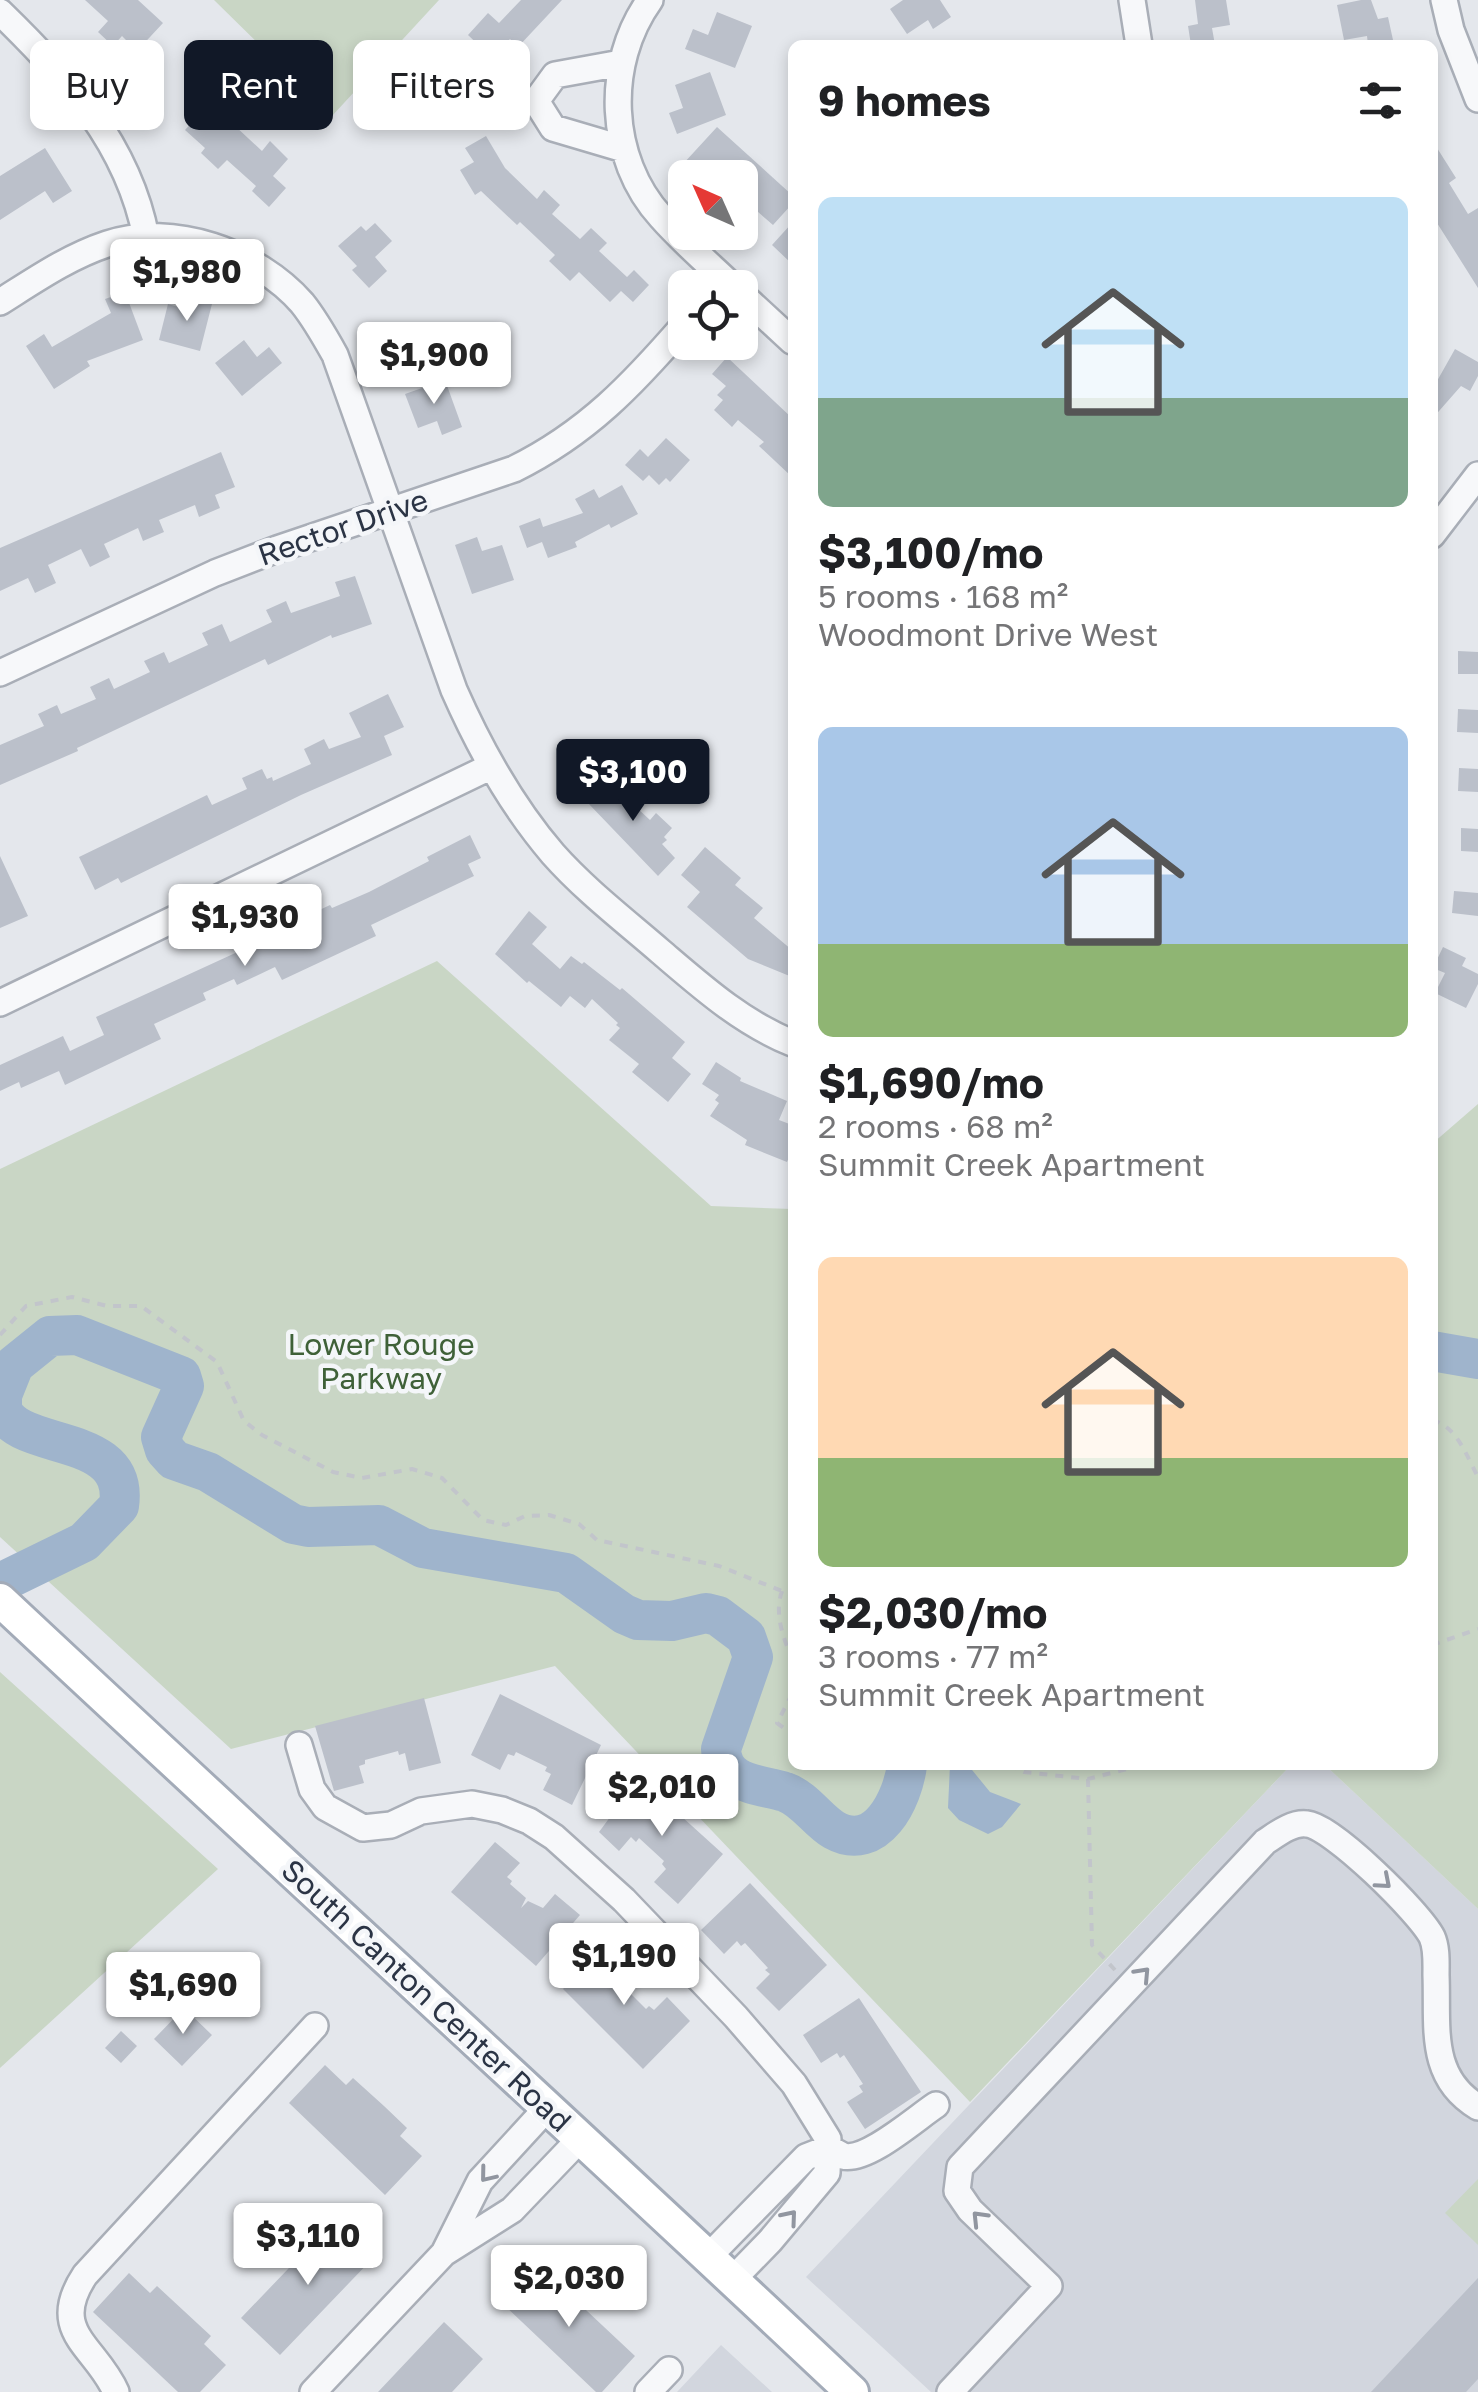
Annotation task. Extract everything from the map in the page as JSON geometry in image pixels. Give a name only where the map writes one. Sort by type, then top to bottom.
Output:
[{"type":"main road","name":"South Canton Center Road","points":[[0,1600],[579,2140],[722,2267],[852,2392]]},
{"type":"street","points":[[650,0],[630,34],[622,63],[618,112],[624,149],[640,188],[660,216],[713,270]]},
{"type":"street","points":[[1132,0],[1139,40]]},
{"type":"street","points":[[1444,0],[1451,30],[1478,99]]},
{"type":"street","points":[[0,12],[70,84],[102,127],[125,167],[139,203],[146,237]]},
{"type":"street","points":[[622,63],[555,75],[536,101],[553,128],[624,149]]},
{"type":"street","points":[[0,302],[62,262],[107,244],[146,237],[182,239],[231,254],[268,274],[300,301],[335,355],[454,690],[492,766],[534,831],[585,887],[715,999],[788,1041]]},
{"type":"street","points":[[758,312],[788,338]]},
{"type":"street","name":"Rector Drive","points":[[0,673],[215,573],[514,468],[547,452],[606,409],[668,343]]},
{"type":"street","points":[[1438,525],[1478,475]]},
{"type":"street","points":[[0,1003],[492,766]]},
{"type":"street","points":[[298,1744],[312,1789],[325,1806],[363,1828],[391,1825],[421,1812],[472,1804],[502,1810],[554,1837],[624,1900],[736,2017],[794,2084],[828,2139],[828,2148]]},
{"type":"street","points":[[950,2392],[1049,2286],[970,2210],[957,2191],[960,2167],[1265,1842],[1286,1828],[1306,1823],[1325,1830],[1404,1900],[1433,1940],[1443,2073],[1461,2097],[1478,2107]]},
{"type":"street","points":[[116,2392],[77,2340],[71,2322],[76,2289],[316,2026]]},
{"type":"street","points":[[722,2267],[806,2156],[828,2148],[842,2156],[855,2156],[876,2147],[936,2104]]},
{"type":"street","points":[[444,2253],[480,2181],[547,2108]]},
{"type":"street","points":[[313,2392],[444,2253],[512,2210],[579,2140]]},
{"type":"street","points":[[648,2392],[668,2370]]},
{"type":"path","points":[[0,1334],[26,1306],[72,1296],[106,1306],[141,1306],[218,1362],[244,1421],[262,1435],[334,1472],[362,1478],[412,1470],[442,1478],[483,1520],[506,1524],[525,1516],[549,1515],[579,1524],[597,1540],[720,1566],[788,1593]]},
{"type":"path","points":[[1438,1422],[1458,1438],[1478,1477]]},
{"type":"path","points":[[782,1591],[778,1602],[788,1646]]},
{"type":"path","points":[[1438,1643],[1478,1629]]},
{"type":"path","points":[[788,1701],[777,1722],[788,1728]]},
{"type":"path","points":[[1020,1770],[1088,1780],[1125,1770]]},
{"type":"path","points":[[1088,1780],[1092,1945],[1132,1986]]},
{"type":"shaded area","points":[[1286,1770],[1330,1770],[1478,1909],[1478,2392],[931,2392],[806,2277]]},
{"type":"shaded area","points":[[721,2345],[772,2392],[677,2392]]},
{"type":"green space","points":[[214,0],[439,0],[402,40],[353,40],[353,93],[333,115],[333,40],[255,40]]},
{"type":"green space","name":"Lower Rouge Parkway","points":[[437,961],[711,1206],[788,1209],[788,1770],[1286,1770],[970,2102],[555,1666],[231,1749],[0,1537],[0,1169]]},
{"type":"green space","points":[[1478,1104],[1478,1909],[1330,1770],[1438,1770],[1438,1139]]},
{"type":"green space","points":[[0,1672],[218,1869],[0,2068]]},
{"type":"green space","points":[[1478,2179],[1478,2245],[1445,2213]]},
{"type":"water","points":[[950,1770],[972,1770],[990,1792],[1021,1804],[1002,1827],[988,1834],[959,1820],[948,1808]]},
{"type":"building","points":[[85,0],[138,0],[163,23],[147,40],[126,40],[122,36],[107,40],[98,32],[108,21]]},
{"type":"building","points":[[521,0],[562,0],[525,40],[473,40],[468,35],[488,13],[499,23]]},
{"type":"building","points":[[903,0],[940,0],[951,17],[933,29],[928,20],[907,34],[890,9]]},
{"type":"building","points":[[1195,0],[1226,0],[1230,25],[1212,28],[1214,40],[1190,40],[1188,26],[1198,24]]},
{"type":"building","points":[[1371,0],[1378,19],[1388,17],[1393,40],[1367,40],[1367,36],[1344,40],[1337,5]]},
{"type":"building","points":[[717,12],[752,26],[735,68],[685,49],[693,29],[708,35]]},
{"type":"building","points":[[710,72],[726,115],[677,134],[669,113],[683,108],[675,85]]},
{"type":"building","points":[[717,127],[753,160],[687,160]]},
{"type":"building","points":[[185,130],[239,130],[262,151],[270,141],[288,159],[273,176],[286,188],[269,207],[252,191],[256,186],[227,160],[218,169],[201,153],[205,148]]},
{"type":"building","points":[[486,136],[505,168],[537,199],[544,190],[560,205],[552,214],[580,239],[591,228],[607,243],[599,251],[627,277],[634,270],[649,285],[633,302],[621,291],[610,302],[579,272],[570,281],[549,261],[555,255],[520,222],[517,225],[481,191],[475,195],[460,170],[474,162],[465,148]]},
{"type":"building","points":[[45,148],[72,191],[53,203],[45,191],[0,220],[0,176]]},
{"type":"building","points":[[1438,150],[1456,178],[1449,183],[1468,214],[1478,208],[1478,288],[1438,225]]},
{"type":"building","points":[[758,164],[788,191],[788,208],[773,225],[758,212]]},
{"type":"building","points":[[375,223],[392,241],[375,257],[387,271],[369,288],[352,270],[357,266],[338,246],[361,226],[366,231]]},
{"type":"building","points":[[788,227],[788,260],[772,245]]},
{"type":"building","points":[[125,292],[143,340],[87,361],[90,366],[54,389],[26,346],[44,334],[52,347],[111,313],[105,299]]},
{"type":"building","points":[[193,295],[213,300],[200,351],[159,340],[168,304],[189,310]]},
{"type":"building","points":[[244,340],[257,357],[269,347],[282,363],[242,396],[215,363]]},
{"type":"building","points":[[1455,349],[1478,362],[1478,376],[1470,391],[1461,386],[1438,412],[1438,379]]},
{"type":"building","points":[[724,360],[730,360],[788,414],[788,473],[759,446],[764,442],[738,420],[732,427],[714,410],[723,400],[717,395],[726,386],[712,374]]},
{"type":"building","points":[[445,380],[462,427],[442,435],[437,421],[418,428],[405,394]]},
{"type":"building","points":[[666,438],[690,460],[670,482],[666,478],[659,485],[649,475],[643,481],[625,465],[640,449],[648,457]]},
{"type":"building","points":[[221,452],[235,487],[215,495],[220,508],[199,517],[195,505],[159,520],[164,532],[143,541],[138,528],[104,544],[110,557],[90,567],[81,549],[48,565],[56,583],[35,593],[28,578],[0,591],[0,548]]},
{"type":"building","points":[[622,485],[638,514],[611,528],[609,524],[575,542],[577,547],[548,558],[542,542],[527,548],[519,526],[540,518],[543,527],[583,513],[575,499],[594,489],[599,498]]},
{"type":"building","points":[[477,537],[482,551],[502,545],[514,580],[472,594],[455,545]]},
{"type":"building","points":[[355,576],[372,624],[332,638],[331,635],[268,665],[265,659],[0,785],[0,745],[44,726],[38,714],[57,705],[61,714],[96,699],[90,687],[109,678],[114,689],[150,672],[144,661],[164,652],[169,663],[208,645],[202,633],[222,624],[230,642],[272,622],[266,610],[286,601],[291,613],[340,596],[335,582]]},
{"type":"building","points":[[1458,651],[1478,652],[1478,674],[1458,674]]},
{"type":"building","points":[[388,694],[404,727],[384,736],[392,755],[121,883],[118,878],[95,890],[79,857],[207,795],[212,805],[247,789],[242,778],[262,769],[267,779],[272,777],[273,781],[311,764],[304,749],[324,739],[329,749],[361,737],[349,713]]},
{"type":"building","points":[[1458,709],[1478,710],[1478,733],[1457,732]]},
{"type":"building","points":[[1459,768],[1478,769],[1478,792],[1458,791]]},
{"type":"building","points":[[616,772],[631,787],[623,795],[650,820],[656,813],[672,828],[662,844],[675,858],[658,876],[587,802]]},
{"type":"building","points":[[1461,828],[1478,829],[1478,852],[1461,851]]},
{"type":"building","points":[[470,835],[481,858],[468,864],[474,876],[371,925],[376,936],[282,980],[275,967],[237,985],[234,979],[203,993],[206,1000],[154,1024],[161,1039],[65,1085],[59,1071],[21,1088],[19,1082],[0,1091],[0,1065],[63,1036],[70,1051],[104,1035],[96,1017],[257,943],[256,940],[311,919],[309,915],[330,905],[332,908],[369,892]]},
{"type":"building","points":[[705,847],[741,878],[735,885],[763,908],[754,918],[788,947],[788,975],[748,959],[687,907],[700,892],[681,875]]},
{"type":"building","points":[[0,856],[28,916],[0,928]]},
{"type":"building","points":[[1454,891],[1478,893],[1478,916],[1452,913]]},
{"type":"building","points":[[529,911],[547,927],[532,944],[560,969],[571,956],[584,962],[622,988],[685,1042],[672,1058],[691,1074],[668,1102],[632,1072],[639,1064],[609,1040],[620,1028],[618,1023],[592,999],[585,1008],[570,996],[561,1007],[495,954]]},
{"type":"building","points":[[1443,947],[1466,958],[1462,966],[1478,974],[1478,984],[1466,1008],[1438,994],[1445,973],[1438,970]]},
{"type":"building","points":[[716,1062],[740,1081],[787,1101],[779,1120],[788,1123],[787,1162],[745,1145],[747,1140],[710,1116],[719,1103],[715,1100],[719,1095],[702,1084]]},
{"type":"building","points":[[500,1694],[601,1745],[572,1805],[543,1790],[551,1774],[545,1771],[547,1767],[516,1752],[514,1756],[508,1754],[500,1770],[471,1755]]},
{"type":"building","points":[[424,1698],[441,1763],[409,1771],[405,1753],[399,1755],[398,1751],[365,1760],[359,1766],[364,1783],[334,1791],[315,1726]]},
{"type":"building","points":[[639,1778],[723,1854],[678,1904],[654,1882],[666,1869],[664,1861],[639,1838],[636,1842],[631,1837],[619,1851],[599,1832]]},
{"type":"building","points":[[495,1842],[520,1863],[507,1877],[526,1898],[521,1908],[528,1901],[543,1908],[555,1894],[580,1915],[536,1966],[451,1892]]},
{"type":"building","points":[[750,1883],[827,1965],[779,2011],[756,1988],[770,1974],[745,1943],[741,1946],[737,1941],[724,1954],[701,1930]]},
{"type":"building","points":[[610,1942],[633,1965],[620,1978],[622,1985],[646,2009],[649,2006],[654,2010],[667,1997],[690,2021],[643,2069],[563,1989]]},
{"type":"building","points":[[859,1998],[921,2092],[865,2129],[847,2102],[863,2092],[859,2086],[863,2084],[844,2055],[840,2058],[837,2053],[821,2063],[803,2035]]},
{"type":"building","points":[[184,2008],[212,2035],[182,2066],[154,2039]]},
{"type":"building","points":[[121,2031],[137,2046],[121,2063],[105,2048]]},
{"type":"building","points":[[325,2065],[346,2085],[353,2078],[384,2106],[407,2128],[400,2136],[422,2156],[385,2195],[289,2103]]},
{"type":"building","points":[[335,2220],[374,2257],[280,2355],[241,2318]]},
{"type":"building","points":[[538,2265],[635,2356],[602,2392],[596,2392],[502,2303]]},
{"type":"building","points":[[129,2273],[150,2293],[157,2286],[211,2336],[204,2344],[226,2365],[200,2392],[178,2392],[93,2312]]},
{"type":"building","points":[[1478,2278],[1478,2379],[1466,2392],[1371,2392]]},
{"type":"building","points":[[444,2322],[483,2359],[452,2392],[378,2392]]},
{"type":"waterway","points":[[0,1583],[84,1542],[119,1506],[118,1482],[107,1465],[91,1454],[28,1432],[12,1423],[2,1409],[2,1395],[14,1365],[50,1336],[77,1335],[181,1376],[184,1386],[161,1437],[165,1450],[174,1460],[208,1472],[293,1524],[379,1525],[423,1548],[566,1573],[638,1620],[672,1621],[706,1613],[718,1616],[746,1637],[753,1657],[721,1749],[723,1761],[728,1770],[744,1781],[792,1795],[834,1830],[863,1835],[875,1829],[893,1806],[906,1770]]},
{"type":"waterway","points":[[1438,1352],[1478,1359]]}]
